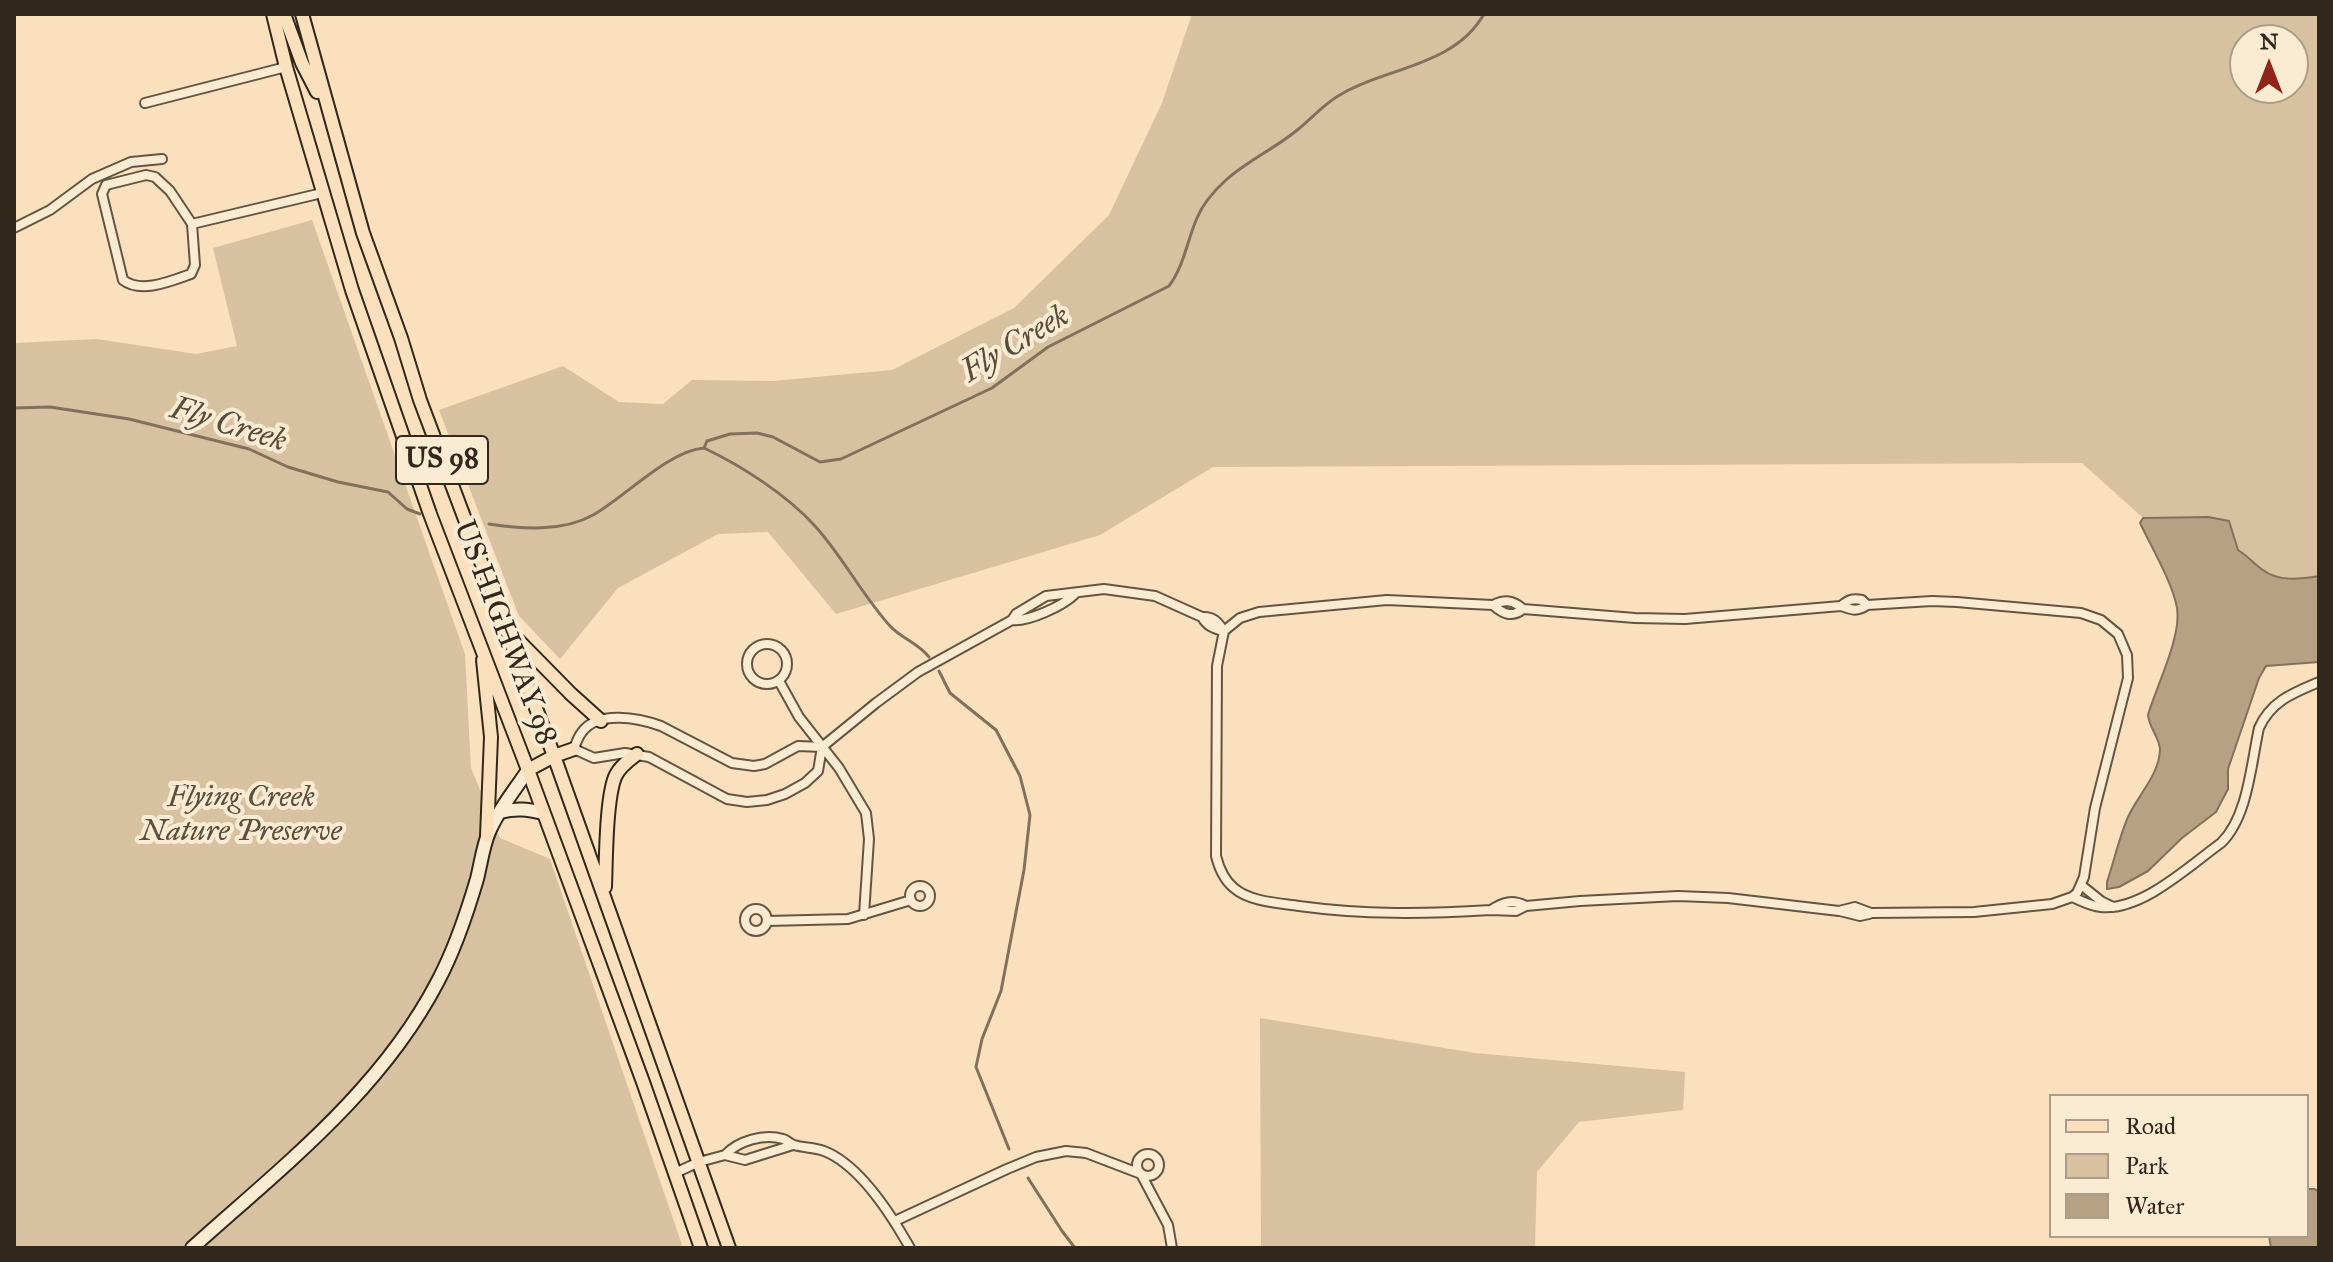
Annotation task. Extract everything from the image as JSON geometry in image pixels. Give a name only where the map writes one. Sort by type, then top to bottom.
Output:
[{"type":"main road","name":"US HIGHWAY 98","points":[[273,14],[352,290],[430,514],[482,645],[675,1173]]},
{"type":"main road","points":[[284,14],[302,63],[330,116]]},
{"type":"main road","name":"US HIGHWAY 98","points":[[302,14],[363,233],[420,400],[554,756],[699,1162]]},
{"type":"main road","points":[[337,241],[363,233]]},
{"type":"main road","points":[[507,628],[601,721]]},
{"type":"main road","points":[[482,645],[491,737],[487,836]]},
{"type":"main road","points":[[528,770],[574,749]]},
{"type":"main road","points":[[605,898],[615,776],[637,754]]},
{"type":"main road","name":"US 98","points":[[699,1162],[729,1248]]},
{"type":"main road","name":"US 98","points":[[675,1173],[701,1248]]},
{"type":"street","points":[[145,103],[286,67]]},
{"type":"street","points":[[14,228],[50,210],[92,179],[131,162],[162,159]]},
{"type":"street","points":[[146,175],[155,177],[170,191],[192,224],[195,265],[191,274],[160,283],[131,286],[123,280],[102,194],[106,185],[146,175]]},
{"type":"street","points":[[192,224],[322,193]]},
{"type":"street","points":[[822,747],[798,746],[765,764],[744,765],[732,763],[649,721],[617,718],[589,725],[582,731],[574,749],[594,758],[625,753],[649,757],[727,799],[747,802],[767,800],[805,783],[818,771],[822,747],[918,672],[1012,620],[1016,614],[1046,596],[1104,589],[1155,596],[1217,621],[1224,631]]},
{"type":"street","points":[[1012,620],[1022,622],[1068,601],[1075,594]]},
{"type":"street","points":[[1387,600],[1493,605],[1509,601],[1523,609],[1685,619],[1841,606],[1853,611],[1867,605],[1932,601],[2081,613],[2101,620],[2118,634],[2127,655],[2128,678],[2095,808],[2087,866],[2081,885],[2072,897],[2052,904],[1974,912],[1871,913],[1855,907],[1839,911],[1728,898],[1678,896],[1526,906],[1510,901],[1491,910],[1382,914],[1332,911],[1253,898],[1234,888],[1220,870],[1215,837],[1217,666],[1224,631],[1240,618],[1259,612],[1387,600]]},
{"type":"street","points":[[772,644],[787,657],[787,670],[779,681],[759,683],[749,674],[749,655],[759,645],[772,644]]},
{"type":"street","points":[[779,681],[799,717],[858,795],[866,813],[869,839],[864,915]]},
{"type":"street","points":[[2072,897],[2088,905],[2127,906],[2145,898],[2228,835],[2239,816],[2263,718],[2278,701],[2319,682]]},
{"type":"street","points":[[192,1248],[344,1111],[412,1027],[439,980],[461,927],[487,836],[528,770]]},
{"type":"street","points":[[500,812],[513,809],[543,813]]},
{"type":"street","points":[[2081,885],[2114,907]]},
{"type":"street","points":[[767,921],[848,919],[911,900]]},
{"type":"street","points":[[675,1173],[725,1155],[737,1144],[754,1139],[782,1138],[793,1145],[826,1151],[853,1169],[895,1221],[910,1248]]},
{"type":"street","points":[[725,1155],[745,1160],[793,1145]]},
{"type":"street","points":[[895,1221],[1027,1160],[1066,1151],[1086,1153],[1141,1174],[1168,1225],[1172,1248]]},
{"type":"green space","points":[[1192,14],[2319,14],[2319,576],[2290,579],[2269,574],[2238,550],[2228,521],[2208,517],[2143,518],[2082,463],[1213,467],[1100,535],[836,614],[768,532],[718,534],[618,588],[560,659],[519,616],[439,410],[563,366],[619,402],[663,404],[692,380],[773,381],[892,370],[1014,308],[1109,215],[1162,103]]},
{"type":"green space","name":"Flying Creek Nature Preserve","points":[[312,220],[465,654],[471,768],[500,838],[550,859],[683,1248],[14,1248],[14,343],[97,339],[196,354],[237,346],[213,248]]},
{"type":"green space","points":[[1260,1018],[1475,1053],[1685,1072],[1683,1110],[1579,1122],[1537,1172],[1535,1248],[1261,1248]]},
{"type":"water","points":[[2208,517],[2229,521],[2238,550],[2269,574],[2290,579],[2319,576],[2319,662],[2266,666],[2259,678],[2228,769],[2228,789],[2216,812],[2182,838],[2148,871],[2119,887],[2107,889],[2125,825],[2159,759],[2160,746],[2148,715],[2172,647],[2178,619],[2171,588],[2140,523],[2143,518]]},
{"type":"water","points":[[2309,1189],[2319,1191],[2319,1248],[2271,1248],[2269,1238],[2309,1238]]},
{"type":"waterway","name":"Fly Creek","points":[[489,524],[542,528],[581,520],[593,515],[676,457],[704,448],[707,441],[730,434],[757,433],[773,437],[820,462],[841,459],[992,388],[1048,347],[1169,286],[1182,262],[1199,213],[1226,180],[1288,137],[1338,96],[1437,56],[1455,45],[1471,32],[1484,14]]},
{"type":"waterway","name":"Fly Creek","points":[[14,408],[50,407],[129,419],[249,449],[288,467],[338,482],[388,492],[407,509],[420,514]]},
{"type":"waterway","points":[[704,448],[763,482],[804,514],[890,626],[929,657]]},
{"type":"waterway","points":[[939,671],[950,693],[996,730],[1020,776],[1030,815],[1024,870],[1001,991],[982,1039],[976,1067],[1009,1149]]},
{"type":"waterway","points":[[1028,1178],[1075,1248]]}]
